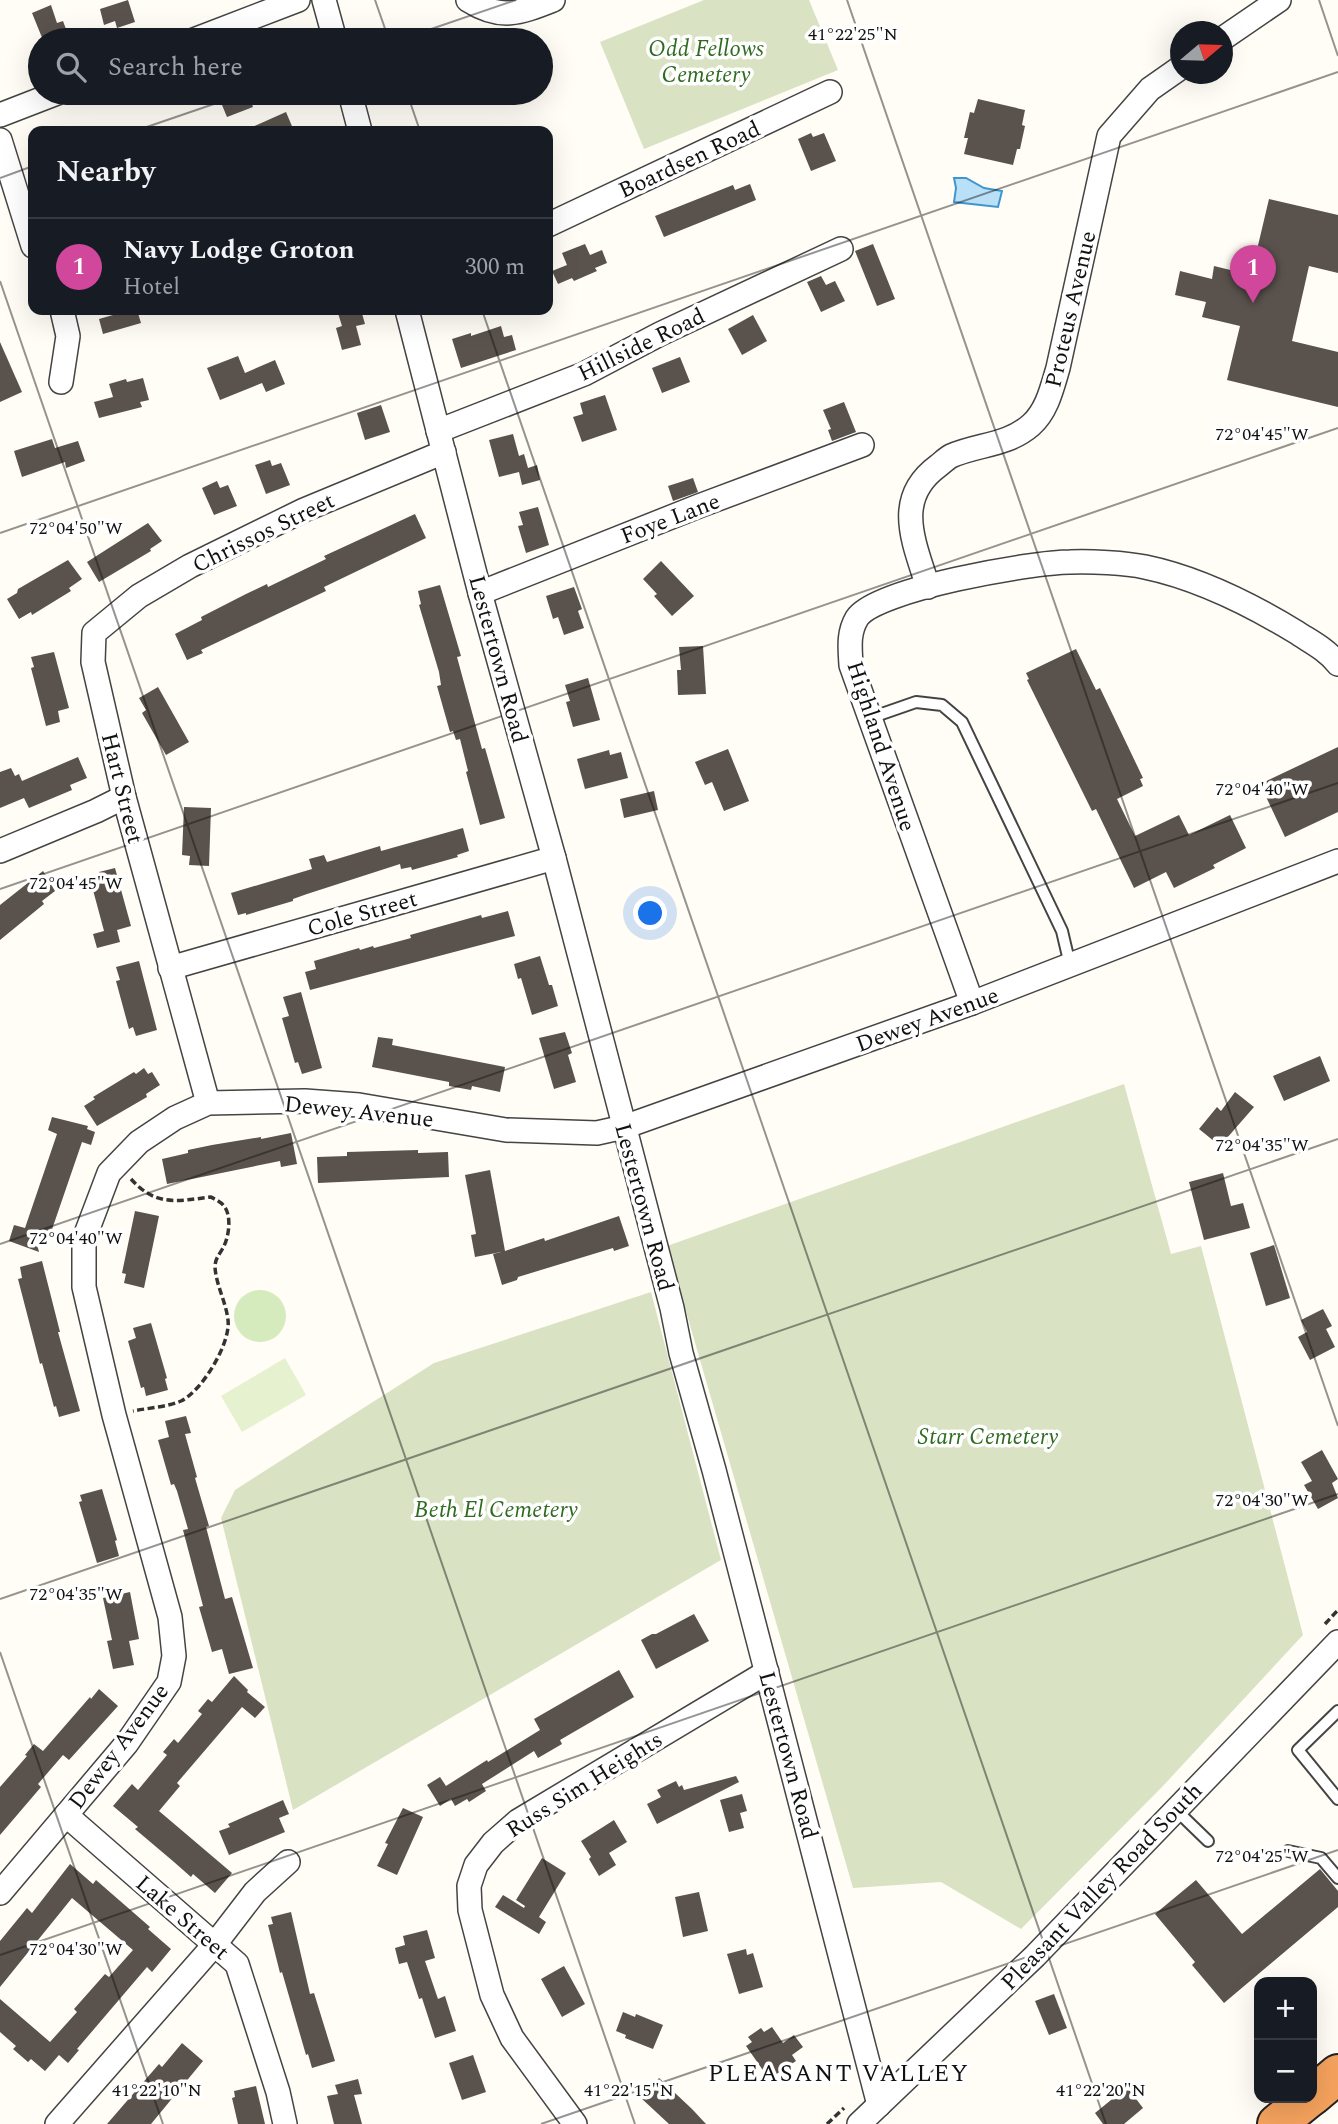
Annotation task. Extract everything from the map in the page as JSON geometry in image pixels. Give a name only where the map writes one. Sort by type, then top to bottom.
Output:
[{"type":"highway","points":[[1317,2091],[1338,2074]]},
{"type":"highway","points":[[1277,2124],[1303,2103]]},
{"type":"street","points":[[225,28],[298,0]]},
{"type":"street","points":[[324,0],[332,28]]},
{"type":"street","points":[[468,0],[482,9],[502,14],[523,12],[553,0]]},
{"type":"street","points":[[1233,32],[1279,0]]},
{"type":"street","name":"Proteus Avenue","points":[[928,587],[911,535],[910,504],[924,476],[951,456],[1006,441],[1032,425],[1048,401],[1058,368],[1109,136],[1150,89],[1170,75]]},
{"type":"street","name":"Boardsen Road","points":[[553,223],[830,92]]},
{"type":"street","points":[[0,115],[28,104]]},
{"type":"street","points":[[353,105],[359,126]]},
{"type":"street","points":[[0,140],[28,230]]},
{"type":"street","name":"Hillside Road","points":[[441,442],[584,374],[660,334],[841,249]]},
{"type":"street","points":[[61,382],[68,337],[63,315]]},
{"type":"street","name":"Lestertown Road","points":[[408,315],[480,593],[554,858],[672,1308],[681,1353],[718,1484],[880,2105]]},
{"type":"street","name":"Chrissos Street","points":[[94,633],[139,596],[190,566],[441,442]]},
{"type":"street","name":"Foye Lane","points":[[480,593],[862,445]]},
{"type":"street","name":"Highland Avenue","points":[[972,1003],[850,665],[850,636],[858,617],[872,605],[928,587],[1002,569],[1070,562],[1144,566],[1206,585],[1268,615],[1335,653]]},
{"type":"street","name":"Hart Street","points":[[94,633],[93,662],[124,797],[208,1103]]},
{"type":"street","points":[[0,851],[124,797]]},
{"type":"street","name":"Cole Street","points":[[170,968],[554,858]]},
{"type":"street","name":"Dewey Avenue","points":[[0,1892],[127,1743],[170,1682],[174,1656],[170,1618],[114,1415],[83,1287],[84,1239],[109,1173],[139,1142],[175,1118],[208,1103],[306,1101],[359,1105],[506,1130],[597,1133],[624,1127],[972,1003],[1338,861]]},
{"type":"street","name":"Pleasant Valley Road South","points":[[859,2124],[1035,1956],[1338,1642]]},
{"type":"street","name":"Russ Sim Heights","points":[[575,2124],[512,2038],[492,1995],[470,1910],[469,1886],[476,1865],[493,1843],[518,1821],[767,1672]]},
{"type":"street","name":"Lake Street","points":[[66,1815],[237,1964],[278,2092],[285,2124]]},
{"type":"street","points":[[57,2124],[215,1944],[255,1892],[288,1862]]},
{"type":"lane","points":[[870,719],[916,702],[942,705],[962,722],[1062,931],[1070,965]]},
{"type":"lane","points":[[1338,1712],[1298,1750],[1338,1798]]},
{"type":"lane","points":[[1176,1810],[1208,1841]]},
{"type":"lane","points":[[1288,1851],[1321,1858],[1338,1878]]},
{"type":"path","points":[[114,1415],[178,1402],[193,1394],[220,1354],[229,1324],[215,1269],[216,1258],[228,1236],[228,1213],[223,1204],[211,1197],[176,1202],[146,1194],[119,1163]]},
{"type":"green space","name":"Odd Fellows Cemetery","points":[[704,0],[809,0],[838,70],[644,149],[600,42]]},
{"type":"green space","name":"Starr Cemetery","points":[[1124,1084],[1171,1254],[1201,1246],[1303,1635],[1162,1787],[1021,1929],[941,1882],[853,1888],[667,1246]]},
{"type":"green space","points":[[260,1290],[279,1297],[286,1316],[279,1335],[260,1342],[241,1335],[234,1316],[241,1297]]},
{"type":"green space","name":"Beth El Cemetery","points":[[651,1292],[721,1560],[293,1810],[221,1518],[235,1490],[434,1363]]},
{"type":"green space","points":[[285,1358],[306,1395],[242,1432],[221,1396]]},
{"type":"water","points":[[954,178],[966,178],[984,188],[1002,191],[998,207],[954,202]]},
{"type":"building","points":[[128,0],[135,22],[117,28],[115,21],[104,25],[100,9]]},
{"type":"building","points":[[51,5],[57,23],[63,21],[66,28],[38,28],[32,13]]},
{"type":"building","points":[[978,99],[1025,110],[1020,149],[1017,149],[1013,165],[964,154],[968,138],[964,138],[970,112],[974,113]]},
{"type":"building","points":[[222,105],[252,105],[253,107],[227,117]]},
{"type":"building","points":[[286,112],[292,126],[254,126]]},
{"type":"building","points":[[811,133],[813,137],[824,133],[836,161],[811,171],[798,139]]},
{"type":"building","points":[[750,184],[756,200],[664,237],[655,216],[733,185],[735,190]]},
{"type":"building","points":[[1269,199],[1338,215],[1338,273],[1309,266],[1292,341],[1338,352],[1338,407],[1227,380],[1240,326],[1202,317],[1206,302],[1175,295],[1180,271],[1212,279],[1214,266],[1251,275]]},
{"type":"building","points":[[585,244],[590,255],[602,250],[607,263],[595,268],[597,271],[574,281],[572,278],[558,284],[553,271],[567,265],[562,253]]},
{"type":"building","points":[[873,244],[895,299],[877,306],[855,251]]},
{"type":"building","points":[[821,276],[826,285],[835,281],[845,301],[821,312],[807,282]]},
{"type":"building","points":[[113,315],[139,315],[141,323],[103,334],[99,319]]},
{"type":"building","points":[[339,315],[362,315],[365,324],[356,326],[361,345],[342,350],[336,328],[342,326]]},
{"type":"building","points":[[753,315],[767,341],[742,355],[728,329]]},
{"type":"building","points":[[501,326],[504,337],[512,335],[516,350],[461,368],[452,339]]},
{"type":"building","points":[[0,342],[22,392],[0,402]]},
{"type":"building","points":[[238,356],[245,373],[275,360],[285,384],[266,392],[262,383],[220,400],[207,368]]},
{"type":"building","points":[[680,357],[690,382],[662,393],[652,368]]},
{"type":"building","points":[[143,378],[149,400],[140,402],[142,407],[99,418],[94,402],[113,397],[109,384]]},
{"type":"building","points":[[605,395],[617,430],[582,442],[573,417],[583,414],[580,403]]},
{"type":"building","points":[[844,402],[856,432],[832,441],[828,430],[831,429],[823,410]]},
{"type":"building","points":[[381,405],[390,432],[365,440],[357,413]]},
{"type":"building","points":[[513,434],[519,456],[524,454],[528,468],[537,465],[540,480],[522,485],[519,472],[499,477],[489,440]]},
{"type":"building","points":[[52,439],[55,448],[78,441],[85,461],[66,468],[65,462],[22,477],[14,451]]},
{"type":"building","points":[[270,460],[272,466],[281,463],[290,485],[266,494],[255,465]]},
{"type":"building","points":[[693,478],[698,492],[673,501],[668,486]]},
{"type":"building","points":[[217,481],[220,488],[228,485],[237,506],[214,515],[202,488]]},
{"type":"building","points":[[538,507],[549,545],[526,553],[518,526],[523,525],[519,512]]},
{"type":"building","points":[[415,514],[426,538],[324,587],[326,591],[201,650],[203,653],[187,660],[175,634],[202,620],[201,617]]},
{"type":"building","points":[[148,523],[162,541],[150,549],[151,551],[99,582],[87,562]]},
{"type":"building","points":[[68,560],[82,579],[69,588],[71,591],[32,615],[31,612],[19,619],[7,599],[17,593],[18,589]]},
{"type":"building","points":[[661,561],[694,596],[672,616],[643,579]]},
{"type":"building","points":[[440,585],[461,656],[457,657],[482,749],[485,748],[505,818],[480,825],[460,739],[456,740],[453,731],[450,732],[437,686],[441,685],[439,672],[419,605],[418,591]]},
{"type":"building","points":[[574,587],[582,609],[578,611],[584,628],[564,635],[558,617],[553,619],[546,596]]},
{"type":"building","points":[[703,646],[706,694],[678,695],[677,670],[681,670],[679,647]]},
{"type":"building","points":[[1076,649],[1096,690],[1100,688],[1143,778],[1140,779],[1143,786],[1117,799],[1135,836],[1179,815],[1189,835],[1230,815],[1246,848],[1213,865],[1215,868],[1174,888],[1166,872],[1134,888],[1096,809],[1092,811],[1027,680],[1029,679],[1026,673]]},
{"type":"building","points":[[54,652],[69,708],[58,711],[60,722],[46,726],[31,668],[34,667],[31,657]]},
{"type":"building","points":[[588,678],[600,720],[573,727],[566,702],[570,701],[565,685]]},
{"type":"building","points":[[158,687],[189,742],[166,755],[142,713],[146,710],[139,698]]},
{"type":"building","points":[[1338,747],[1338,812],[1285,837],[1260,784]]},
{"type":"building","points":[[728,749],[749,801],[724,811],[712,782],[705,785],[695,762]]},
{"type":"building","points":[[609,750],[610,755],[621,752],[628,778],[585,789],[577,759]]},
{"type":"building","points":[[78,757],[87,778],[70,785],[72,790],[29,808],[24,798],[0,808],[0,772],[11,768],[15,776],[19,774],[22,781]]},
{"type":"building","points":[[654,791],[658,810],[624,818],[620,799]]},
{"type":"building","points":[[184,807],[211,808],[209,866],[189,865],[190,856],[182,855]]},
{"type":"building","points":[[463,828],[469,851],[457,855],[458,857],[412,870],[411,867],[401,869],[400,864],[293,901],[238,915],[231,893],[312,869],[309,859],[324,855],[327,862],[380,846],[381,851]]},
{"type":"building","points":[[115,868],[131,926],[117,930],[120,942],[97,948],[93,934],[104,931],[93,890],[96,889],[93,878],[100,876],[99,872]]},
{"type":"building","points":[[43,871],[55,891],[42,901],[44,904],[0,940],[0,905]]},
{"type":"building","points":[[508,911],[515,936],[310,990],[305,972],[316,969],[314,961],[359,948],[374,948],[411,938],[410,935],[481,915],[482,918]]},
{"type":"building","points":[[540,956],[558,1006],[532,1015],[514,964]]},
{"type":"building","points":[[139,961],[157,1030],[136,1036],[133,1027],[129,1029],[116,981],[120,980],[116,967]]},
{"type":"building","points":[[301,992],[322,1068],[302,1074],[298,1062],[295,1063],[282,1018],[289,1016],[283,997]]},
{"type":"building","points":[[565,1032],[572,1053],[568,1055],[576,1082],[554,1089],[539,1038]]},
{"type":"building","points":[[378,1037],[393,1039],[392,1045],[505,1067],[500,1092],[472,1086],[471,1090],[449,1086],[449,1082],[372,1067]]},
{"type":"building","points":[[1320,1056],[1330,1081],[1284,1101],[1273,1076]]},
{"type":"building","points":[[144,1068],[148,1074],[152,1072],[160,1085],[146,1094],[147,1097],[97,1126],[84,1106],[95,1099],[93,1097]]},
{"type":"building","points":[[1235,1092],[1254,1107],[1220,1146],[1199,1129],[1217,1107],[1221,1111]]},
{"type":"building","points":[[52,1117],[88,1126],[87,1129],[95,1132],[91,1145],[82,1142],[48,1241],[35,1236],[39,1252],[9,1241],[14,1225],[25,1228],[57,1134],[48,1130]]},
{"type":"building","points":[[291,1133],[297,1164],[281,1167],[280,1161],[167,1184],[162,1159],[212,1145]]},
{"type":"building","points":[[418,1150],[418,1153],[448,1152],[449,1177],[318,1183],[317,1157],[347,1156],[347,1152]]},
{"type":"building","points":[[490,1170],[505,1251],[544,1238],[545,1241],[619,1216],[629,1246],[614,1251],[613,1248],[518,1277],[517,1280],[502,1285],[493,1254],[501,1252],[475,1257],[471,1235],[476,1234],[465,1175]]},
{"type":"building","points":[[1223,1173],[1231,1206],[1243,1203],[1250,1228],[1204,1240],[1189,1182]]},
{"type":"building","points":[[135,1211],[159,1216],[144,1288],[124,1283],[126,1274],[122,1273]]},
{"type":"building","points":[[1274,1245],[1290,1298],[1266,1306],[1250,1253]]},
{"type":"building","points":[[42,1261],[80,1411],[59,1417],[42,1363],[40,1364],[18,1279],[22,1278],[20,1267]]},
{"type":"building","points":[[1323,1309],[1332,1326],[1326,1329],[1335,1347],[1310,1360],[1298,1337],[1307,1332],[1301,1320]]},
{"type":"building","points":[[151,1323],[168,1390],[146,1396],[144,1387],[141,1388],[128,1341],[136,1338],[133,1328]]},
{"type":"building","points":[[186,1416],[191,1433],[185,1434],[225,1599],[232,1597],[253,1668],[229,1674],[222,1649],[212,1652],[199,1607],[203,1606],[183,1530],[188,1529],[158,1440],[169,1437],[165,1421]]},
{"type":"building","points":[[1322,1450],[1338,1479],[1332,1483],[1338,1498],[1318,1509],[1304,1485],[1312,1481],[1301,1462]]},
{"type":"building","points":[[102,1489],[119,1556],[97,1563],[79,1502],[82,1501],[80,1495]]},
{"type":"building","points":[[130,1592],[139,1639],[129,1641],[134,1665],[113,1669],[107,1641],[112,1640],[103,1598]]},
{"type":"building","points":[[694,1614],[709,1641],[656,1669],[641,1640]]},
{"type":"building","points":[[619,1670],[634,1697],[560,1740],[562,1744],[538,1758],[534,1751],[482,1784],[486,1791],[469,1802],[467,1799],[455,1806],[451,1799],[440,1806],[427,1785],[440,1777],[446,1786],[487,1760],[488,1762],[540,1730],[534,1719]]},
{"type":"building","points":[[234,1676],[247,1692],[265,1707],[255,1718],[242,1707],[177,1783],[180,1786],[159,1811],[232,1873],[215,1893],[193,1874],[191,1877],[135,1829],[138,1827],[113,1806],[132,1784],[138,1790],[167,1755],[163,1752],[174,1739],[178,1743],[202,1714],[198,1711],[208,1699],[212,1702]]},
{"type":"building","points":[[99,1689],[118,1706],[69,1760],[63,1755],[38,1784],[41,1787],[0,1835],[0,1787],[34,1744],[43,1751]]},
{"type":"building","points":[[736,1776],[739,1782],[657,1824],[647,1804],[661,1797],[657,1790],[676,1781],[684,1790]]},
{"type":"building","points":[[742,1794],[747,1811],[740,1813],[744,1828],[729,1832],[720,1800]]},
{"type":"building","points":[[283,1800],[289,1814],[279,1818],[285,1832],[229,1855],[219,1831],[230,1827],[228,1824]]},
{"type":"building","points":[[403,1808],[423,1817],[397,1875],[377,1866],[388,1844],[385,1843]]},
{"type":"building","points":[[614,1820],[627,1842],[609,1853],[616,1865],[599,1876],[581,1841]]},
{"type":"building","points":[[542,1858],[566,1873],[539,1917],[546,1922],[539,1934],[495,1907],[503,1895],[524,1908],[525,1906],[516,1900]]},
{"type":"building","points":[[70,1864],[93,1884],[96,1880],[171,1949],[152,1972],[147,1967],[68,2063],[59,2055],[45,2071],[31,2059],[28,2062],[13,2049],[16,2046],[0,2032],[0,1999],[50,2042],[77,2012],[74,2009],[105,1974],[109,1977],[133,1950],[72,1898],[0,1987],[0,1941],[27,1908],[32,1913]]},
{"type":"building","points":[[1320,1869],[1338,1891],[1338,1907],[1224,2003],[1192,1965],[1195,1962],[1155,1914],[1196,1880],[1242,1934]]},
{"type":"building","points":[[699,1892],[708,1931],[683,1937],[675,1897]]},
{"type":"building","points":[[291,1912],[310,1994],[314,1993],[335,2061],[312,2068],[282,1972],[280,1973],[268,1925],[273,1924],[271,1917]]},
{"type":"building","points":[[427,1930],[435,1958],[425,1961],[438,1999],[445,1996],[456,2031],[435,2038],[407,1962],[399,1964],[395,1948],[405,1945],[403,1936]]},
{"type":"building","points":[[746,1949],[747,1955],[753,1953],[763,1987],[739,1994],[727,1954]]},
{"type":"building","points":[[564,1966],[585,2004],[562,2017],[541,1979]]},
{"type":"building","points":[[1054,1994],[1067,2028],[1049,2035],[1035,2001]]},
{"type":"building","points":[[623,2012],[635,2017],[636,2014],[663,2025],[653,2049],[625,2038],[626,2035],[616,2031]]},
{"type":"building","points":[[772,2027],[783,2043],[794,2035],[803,2047],[792,2055],[796,2061],[769,2079],[746,2046],[752,2042],[748,2037],[761,2028],[764,2032]]},
{"type":"building","points":[[182,2043],[203,2061],[151,2124],[107,2124],[159,2064],[162,2067]]},
{"type":"building","points":[[473,2055],[486,2092],[462,2100],[449,2063]]},
{"type":"building","points":[[659,2078],[706,2124],[669,2124],[641,2098]]},
{"type":"building","points":[[358,2079],[362,2094],[354,2095],[362,2124],[334,2124],[327,2096],[338,2094],[335,2085]]},
{"type":"building","points":[[256,2086],[265,2124],[238,2124],[232,2098],[235,2097],[234,2091]]},
{"type":"building","points":[[1127,2087],[1143,2108],[1124,2124],[1103,2124],[1095,2113]]},
{"type":"place","name":"Navy Lodge Groton","points":[[1253,303]]},
{"type":"district","name":"PLEASANT VALLEY","points":[[839,2073]]}]
